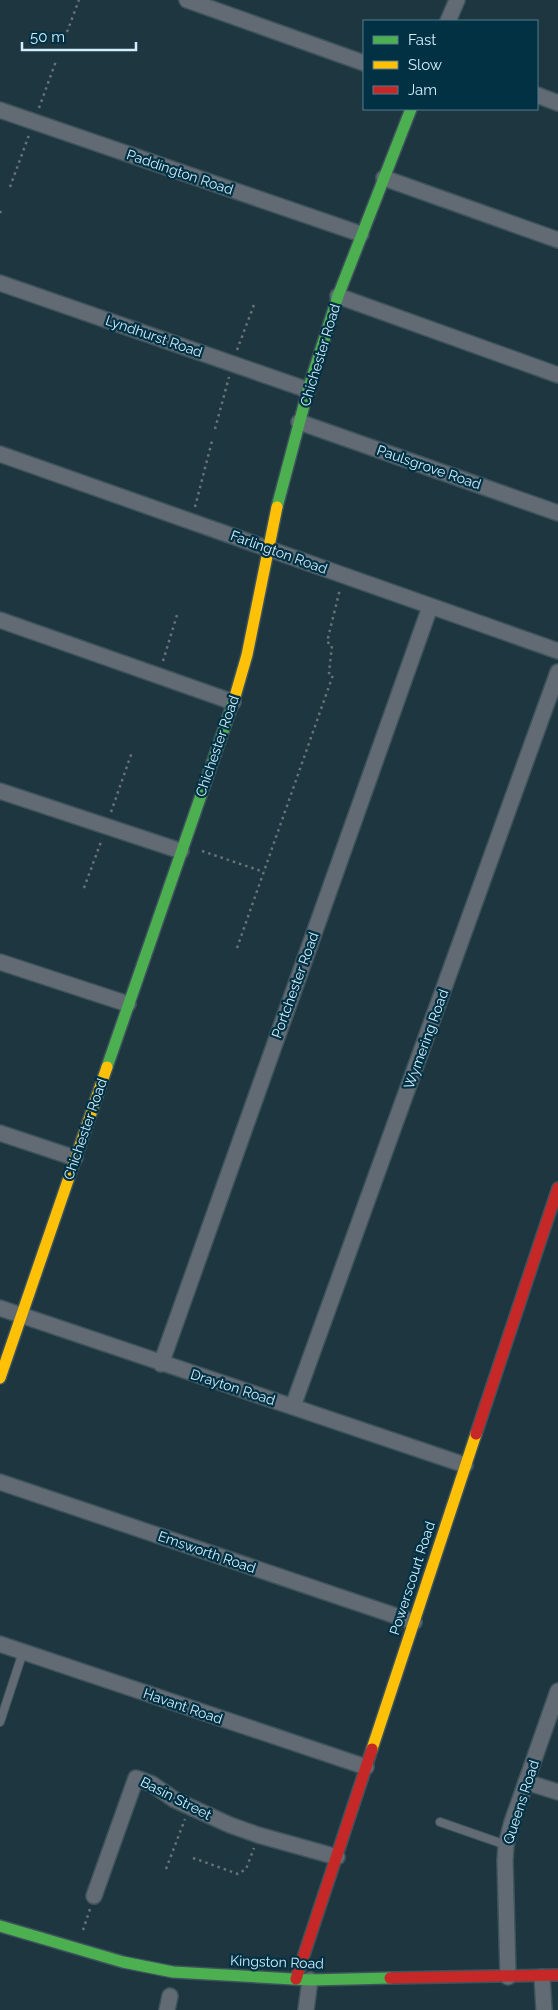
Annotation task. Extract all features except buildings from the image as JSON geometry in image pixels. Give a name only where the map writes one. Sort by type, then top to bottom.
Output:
[{"type":"street","points":[[187,0],[363,63]]},
{"type":"street","points":[[448,20],[457,0]]},
{"type":"street","points":[[538,95],[558,103]]},
{"type":"street","name":"Paddington Road","points":[[0,110],[361,234]]},
{"type":"street","name":"Chichester Road","points":[[0,1378],[233,702],[248,655],[282,484],[308,390],[338,296],[411,110]]},
{"type":"street","points":[[384,178],[558,240]]},
{"type":"street","name":"Lyndhurst Road","points":[[0,283],[308,390]]},
{"type":"street","points":[[338,296],[558,375]]},
{"type":"street","name":"Paulsgrove Road","points":[[299,422],[558,513]]},
{"type":"street","name":"Farlington Road","points":[[0,454],[558,651]]},
{"type":"street","name":"Portchester Road","points":[[161,1364],[430,607]]},
{"type":"street","points":[[0,620],[233,702]]},
{"type":"street","name":"Wymering Road","points":[[293,1406],[558,672]]},
{"type":"street","points":[[0,791],[182,848]]},
{"type":"street","points":[[0,962],[128,1004]]},
{"type":"street","points":[[0,1133],[75,1158]]},
{"type":"street","name":"Powerscourt Road","points":[[303,1979],[337,1857],[366,1767],[558,1188]]},
{"type":"street","name":"Drayton Road","points":[[0,1308],[161,1364],[293,1406],[465,1465]]},
{"type":"street","name":"Emsworth Road","points":[[0,1482],[414,1622]]},
{"type":"street","name":"Havant Road","points":[[0,1644],[366,1767]]},
{"type":"street","name":"Queens Road","points":[[508,1977],[506,1845],[512,1822],[558,1691]]},
{"type":"street","name":"Basin Street","points":[[94,1896],[136,1778],[152,1784],[190,1806],[230,1825],[258,1835],[337,1857]]},
{"type":"street","points":[[526,1782],[558,1792]]},
{"type":"street","name":"Kingston Road","points":[[0,1926],[123,1962],[173,1972],[303,1979],[558,1975]]},
{"type":"street","points":[[542,1976],[544,2010]]},
{"type":"street","points":[[303,1979],[306,2010]]},
{"type":"lane","points":[[0,1722],[23,1652]]},
{"type":"lane","points":[[440,1822],[506,1845]]},
{"type":"path","points":[[67,32],[79,0]]},
{"type":"path","points":[[10,187],[56,61]]},
{"type":"path","points":[[215,429],[232,364],[255,302]]},
{"type":"path","points":[[191,521],[212,441]]},
{"type":"path","points":[[237,948],[333,675],[329,673],[332,644],[327,642],[344,576]]},
{"type":"path","points":[[158,676],[177,615]]},
{"type":"path","points":[[182,848],[264,872]]},
{"type":"path","points":[[166,1869],[190,1806]]},
{"type":"path","points":[[193,1858],[238,1874],[246,1869],[258,1835]]},
{"type":"path","points":[[78,1949],[94,1896]]},
{"type":"traffic: fast","points":[[277,507],[308,390],[338,296],[411,110]]},
{"type":"traffic: fast","points":[[107,1067],[234,700]]},
{"type":"traffic: fast","points":[[0,1926],[123,1962],[173,1972],[310,1980],[390,1978]]},
{"type":"traffic: slow","points":[[234,700],[247,655],[277,507]]},
{"type":"traffic: slow","points":[[0,1378],[107,1067]]},
{"type":"traffic: slow","points":[[372,1749],[476,1434]]},
{"type":"traffic: jam","points":[[476,1434],[558,1188]]},
{"type":"traffic: jam","points":[[296,1979],[372,1749]]},
{"type":"traffic: jam","points":[[390,1978],[558,1975]]}]
